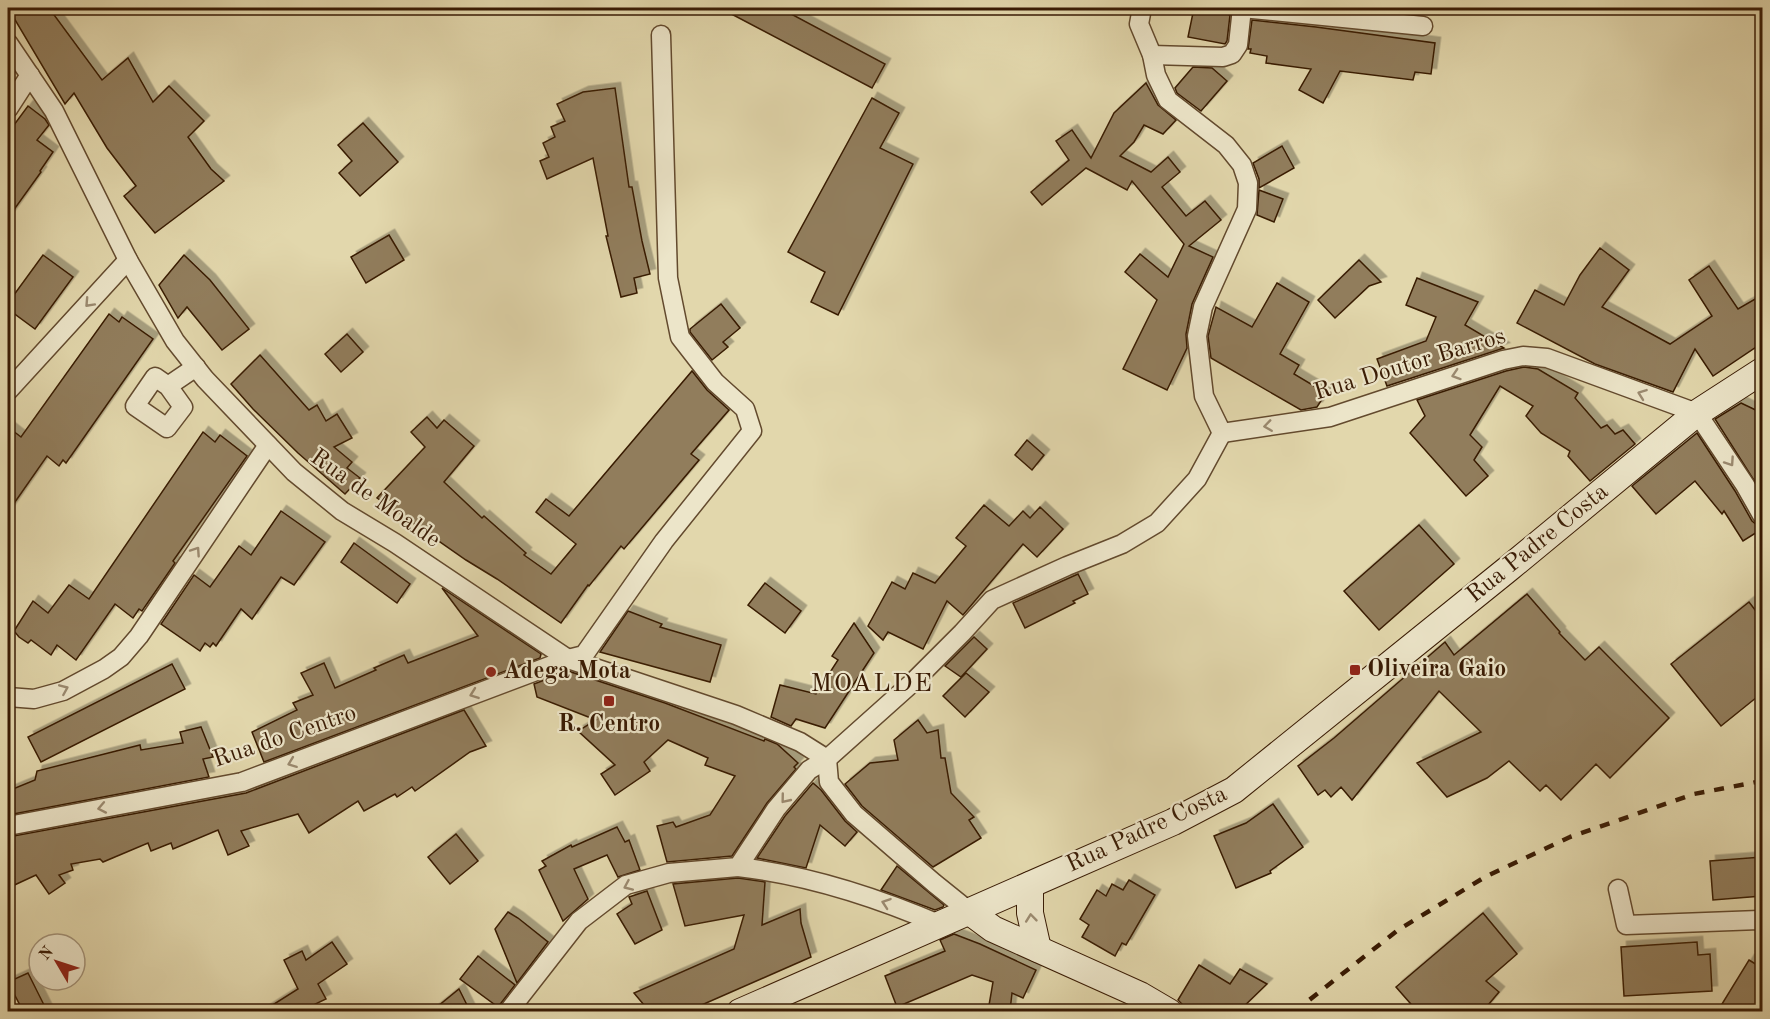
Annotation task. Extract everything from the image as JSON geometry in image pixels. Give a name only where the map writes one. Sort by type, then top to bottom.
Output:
[{"type":"street","points":[[738,867],[776,809],[808,770],[827,759],[912,683],[992,600],[1122,544],[1157,523],[1197,479],[1222,433],[1204,396],[1197,336],[1203,306],[1247,209],[1248,183],[1242,165],[1226,145],[1168,100],[1156,75],[1152,55],[1139,24],[1142,8]]},
{"type":"street","points":[[1152,55],[1223,57],[1232,54],[1238,45],[1242,8],[1423,26]]},
{"type":"street","name":"Rua do Centro","points":[[8,826],[242,782],[568,659],[584,655],[664,541],[752,431],[745,409],[715,382],[680,337],[668,278],[661,35]]},
{"type":"street","name":"Rua de Moalde","points":[[8,43],[54,111],[129,260],[176,340],[232,408],[294,472],[342,511],[568,659],[736,715],[800,741],[827,759]]},
{"type":"street","points":[[8,109],[30,75]]},
{"type":"street","points":[[8,391],[129,260]]},
{"type":"street","name":"Rua Doutor Barros","points":[[1222,433],[1330,417],[1503,360],[1523,356],[1547,358],[1697,413]]},
{"type":"street","points":[[168,386],[196,367]]},
{"type":"street","name":"Rua Padre Costa","points":[[740,1011],[1173,822],[1234,790],[1697,413],[1762,371]]},
{"type":"street","points":[[1697,413],[1762,515]]},
{"type":"street","points":[[8,697],[34,699],[63,691],[121,657],[139,636],[268,445]]},
{"type":"street","points":[[827,759],[829,782],[854,814],[993,929],[1140,995],[1169,1011]]},
{"type":"street","points":[[508,1011],[579,921],[626,885],[669,873],[738,867],[772,872],[841,888],[907,910],[941,925]]},
{"type":"street","points":[[1030,885],[1030,913],[1038,950]]},
{"type":"street","points":[[1618,889],[1626,925],[1759,920],[1762,922]]},
{"type":"building","points":[[8,8],[49,8],[102,80],[128,58],[153,102],[169,86],[204,121],[188,137],[211,169],[224,181],[155,233],[124,196],[136,186],[107,148],[74,93],[65,104]]},
{"type":"building","points":[[720,8],[780,8],[885,64],[872,88]]},
{"type":"building","points":[[1194,8],[1229,8],[1225,44],[1188,37]]},
{"type":"building","points":[[1252,20],[1435,43],[1431,74],[1415,72],[1413,80],[1340,71],[1323,103],[1299,90],[1311,69],[1266,63],[1267,56],[1250,53],[1251,49],[1248,49]]},
{"type":"building","points":[[1193,67],[1212,68],[1227,81],[1201,111],[1177,93],[1175,88]]},
{"type":"building","points":[[1146,83],[1158,105],[1176,120],[1163,134],[1144,125],[1134,142],[1120,156],[1151,172],[1168,157],[1180,172],[1162,187],[1186,216],[1205,201],[1221,220],[1189,246],[1213,257],[1192,304],[1186,334],[1187,348],[1167,390],[1123,369],[1157,300],[1125,272],[1140,254],[1168,277],[1184,244],[1132,181],[1127,190],[1086,168],[1042,205],[1031,192],[1069,160],[1056,141],[1072,130],[1091,158],[1114,113]]},
{"type":"building","points":[[615,88],[629,187],[632,187],[650,274],[634,278],[637,293],[621,297],[606,236],[608,236],[593,158],[547,179],[540,161],[549,157],[543,143],[555,137],[551,127],[565,121],[557,104],[583,92]]},
{"type":"building","points":[[872,98],[899,113],[880,148],[913,164],[838,315],[811,302],[825,272],[788,252]]},
{"type":"building","points":[[28,106],[49,125],[37,140],[53,152],[8,218],[8,133]]},
{"type":"building","points":[[363,123],[398,162],[360,196],[339,173],[352,161],[338,145]]},
{"type":"building","points":[[1282,146],[1294,168],[1259,188],[1259,179],[1253,163]]},
{"type":"building","points":[[1259,190],[1283,199],[1274,222],[1257,215]]},
{"type":"building","points":[[389,235],[404,260],[366,283],[351,257]]},
{"type":"building","points":[[1600,248],[1629,270],[1602,307],[1670,344],[1712,316],[1689,280],[1709,266],[1738,309],[1762,295],[1762,343],[1713,376],[1695,349],[1673,392],[1595,364],[1517,323],[1535,290],[1564,305],[1580,275]]},
{"type":"building","points":[[43,255],[73,277],[35,329],[8,309],[8,303]]},
{"type":"building","points":[[184,255],[210,280],[249,329],[222,350],[187,307],[178,318],[159,285]]},
{"type":"building","points":[[1359,260],[1381,282],[1369,286],[1335,318],[1318,300]]},
{"type":"building","points":[[1417,278],[1478,302],[1465,325],[1504,348],[1387,386],[1377,359],[1426,341],[1436,317],[1406,305]]},
{"type":"building","points":[[1277,283],[1309,302],[1280,354],[1299,365],[1294,374],[1326,393],[1317,407],[1301,410],[1211,358],[1208,336],[1216,307],[1252,327]]},
{"type":"building","points":[[721,304],[740,328],[723,342],[728,347],[712,360],[690,329]]},
{"type":"building","points":[[109,314],[119,322],[122,317],[153,339],[66,463],[63,460],[59,466],[47,456],[8,512],[8,427],[21,437]]},
{"type":"building","points":[[347,334],[363,352],[341,372],[325,354]]},
{"type":"building","points":[[260,355],[309,410],[317,405],[326,421],[337,414],[352,438],[334,447],[352,462],[347,468],[360,478],[345,494],[298,453],[231,384]]},
{"type":"building","points":[[1524,367],[1538,369],[1578,393],[1575,398],[1601,428],[1607,425],[1615,434],[1623,430],[1635,444],[1590,481],[1568,456],[1570,451],[1541,433],[1526,416],[1533,406],[1500,386],[1470,435],[1482,447],[1474,460],[1488,476],[1466,496],[1410,433],[1425,416],[1417,400]]},
{"type":"building","points":[[692,371],[707,390],[729,410],[691,454],[699,460],[624,549],[621,546],[588,585],[561,623],[377,498],[425,447],[411,432],[427,417],[437,428],[444,420],[474,446],[444,482],[482,518],[484,516],[526,553],[524,555],[551,574],[576,544],[536,512],[546,499],[569,516]]},
{"type":"building","points":[[1741,403],[1762,413],[1762,493],[1715,419]]},
{"type":"building","points":[[203,432],[215,442],[220,435],[247,456],[173,561],[175,563],[142,611],[139,609],[133,618],[115,604],[76,660],[57,645],[51,655],[31,640],[28,643],[19,637],[14,631],[33,601],[48,613],[69,585],[89,599]]},
{"type":"building","points":[[1697,433],[1752,521],[1762,526],[1762,529],[1743,541],[1724,511],[1722,514],[1695,481],[1656,514],[1632,486]]},
{"type":"building","points":[[1027,440],[1044,455],[1032,470],[1015,455]]},
{"type":"building","points":[[984,505],[1009,526],[1023,511],[1030,518],[1040,507],[1063,529],[1037,557],[1023,544],[963,615],[947,601],[923,649],[888,632],[883,640],[868,626],[892,582],[905,589],[913,573],[935,583],[966,546],[956,538]]},
{"type":"building","points":[[281,511],[325,542],[294,585],[281,577],[252,619],[241,609],[216,646],[213,643],[210,647],[205,643],[200,651],[161,624],[194,575],[210,587],[239,546],[251,555]]},
{"type":"building","points":[[1419,525],[1454,564],[1379,630],[1344,591]]},
{"type":"building","points":[[354,543],[410,584],[397,603],[341,562]]},
{"type":"building","points":[[1078,574],[1088,594],[1025,628],[1013,603]]},
{"type":"building","points":[[765,583],[801,611],[785,633],[748,605]]},
{"type":"building","points":[[442,588],[541,654],[540,658],[264,762],[252,732],[297,710],[293,703],[313,695],[301,673],[324,663],[335,688],[404,655],[408,663],[478,636]]},
{"type":"building","points":[[1527,594],[1585,660],[1599,647],[1669,718],[1610,778],[1596,764],[1561,800],[1546,785],[1540,791],[1509,761],[1487,778],[1447,797],[1417,763],[1481,732],[1439,691],[1352,800],[1341,787],[1331,797],[1325,790],[1318,795],[1298,766],[1334,738],[1445,642],[1454,655]]},
{"type":"building","points":[[1749,602],[1762,619],[1762,693],[1721,726],[1671,664]]},
{"type":"building","points":[[628,611],[662,624],[660,627],[721,645],[710,682],[600,652]]},
{"type":"building","points":[[854,623],[874,653],[825,728],[796,719],[791,726],[771,717],[780,685],[816,694],[838,660],[832,656]]},
{"type":"building","points":[[974,637],[987,649],[961,677],[945,666]]},
{"type":"building","points":[[172,664],[185,689],[41,762],[28,737]]},
{"type":"building","points":[[568,671],[777,744],[798,763],[794,767],[796,769],[767,803],[732,856],[667,862],[657,826],[673,822],[676,827],[710,815],[735,776],[705,765],[708,758],[668,740],[644,762],[650,771],[615,795],[601,774],[615,765],[578,731],[596,720],[537,697],[534,684]]},
{"type":"building","points":[[966,673],[989,692],[965,717],[943,696]]},
{"type":"building","points":[[464,710],[486,746],[470,752],[415,791],[412,787],[397,797],[395,794],[364,811],[358,801],[309,833],[298,814],[241,831],[249,846],[228,855],[218,830],[173,849],[171,843],[151,851],[148,843],[103,862],[100,859],[71,864],[73,870],[59,875],[65,883],[49,894],[36,875],[8,888],[8,837],[246,793]]},
{"type":"building","points":[[918,720],[927,733],[938,730],[941,758],[945,758],[951,793],[974,817],[969,820],[981,838],[933,867],[862,806],[845,784],[870,763],[898,760],[894,740]]},
{"type":"building","points":[[201,727],[213,757],[203,759],[209,777],[8,815],[8,791],[35,780],[37,771],[140,745],[141,750],[183,743],[180,732]]},
{"type":"building","points":[[813,783],[857,832],[845,846],[820,825],[806,868],[757,858],[785,816]]},
{"type":"building","points":[[1273,804],[1303,847],[1270,871],[1271,873],[1236,888],[1214,836],[1246,823]]},
{"type":"building","points":[[617,827],[625,842],[629,840],[640,870],[618,877],[607,855],[574,869],[588,899],[563,921],[539,870],[546,866],[542,861],[571,845],[572,847]]},
{"type":"building","points":[[456,834],[478,861],[450,884],[428,857]]},
{"type":"building","points":[[1762,857],[1762,896],[1713,900],[1710,861]]},
{"type":"building","points":[[897,866],[944,905],[943,907],[935,910],[881,890]]},
{"type":"building","points":[[738,878],[765,882],[762,925],[800,909],[801,923],[811,957],[688,1011],[649,1011],[634,993],[734,949],[744,915],[685,926],[673,884]]},
{"type":"building","points":[[1129,880],[1155,895],[1126,945],[1122,943],[1115,956],[1082,937],[1089,925],[1080,919],[1097,890],[1106,896],[1112,884],[1123,890]]},
{"type":"building","points":[[647,891],[662,930],[635,944],[617,914],[632,904],[629,897]]},
{"type":"building","points":[[508,912],[548,942],[517,983],[495,929]]},
{"type":"building","points":[[1483,913],[1517,954],[1486,981],[1499,992],[1483,1011],[1417,1011],[1396,987]]},
{"type":"building","points":[[954,934],[1036,970],[1023,998],[1012,993],[1010,1011],[988,1011],[993,982],[972,975],[897,1007],[885,976],[945,951],[940,940]]},
{"type":"building","points":[[332,942],[347,964],[318,984],[326,999],[301,1011],[263,1011],[298,989],[284,960],[302,951],[306,960]]},
{"type":"building","points":[[1697,942],[1698,955],[1710,954],[1712,991],[1624,996],[1621,947]]},
{"type":"building","points":[[478,956],[515,985],[498,1007],[460,979]]},
{"type":"building","points":[[1749,960],[1762,968],[1762,1011],[1735,1011],[1722,1004]]},
{"type":"building","points":[[1199,965],[1230,984],[1240,969],[1267,984],[1239,1011],[1183,1010],[1178,1000]]},
{"type":"building","points":[[27,973],[27,992],[38,992],[47,1011],[23,1011],[8,982]]},
{"type":"building","points":[[459,989],[470,1011],[432,1011]]},
{"type":"railway","points":[[1294,1012],[1398,930],[1485,877],[1570,837],[1694,794],[1762,781]]},
{"type":"place","name":"Oliveira Gaio","points":[[1355,670]]},
{"type":"place","name":"Adega Mota","points":[[491,672]]},
{"type":"place","name":"R. Centro","points":[[609,701]]},
{"type":"district","name":"MOALDE","points":[[872,684]]}]
